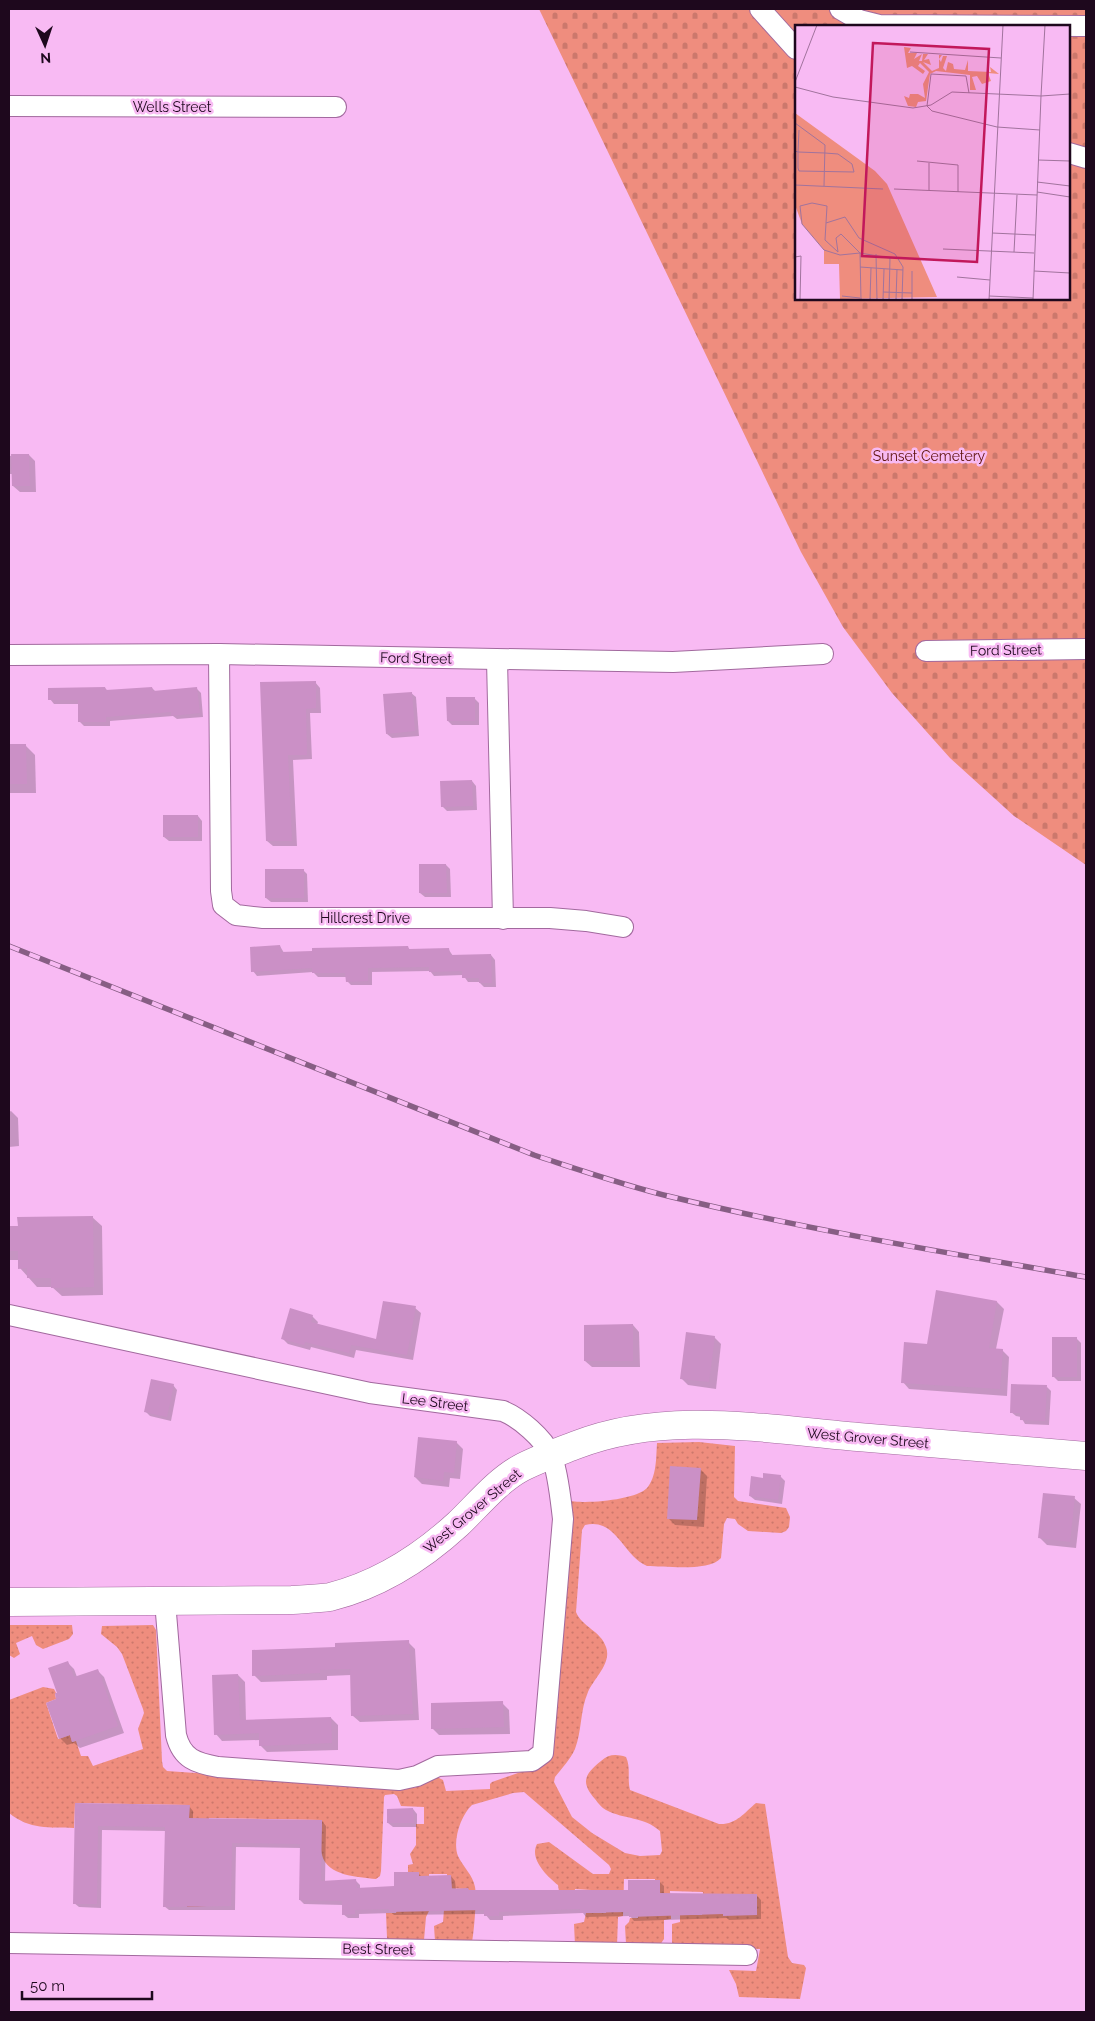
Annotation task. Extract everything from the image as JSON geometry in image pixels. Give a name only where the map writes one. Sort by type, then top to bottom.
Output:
[{"type":"street","points":[[760,9],[795,48]]},
{"type":"street","points":[[840,9],[859,20],[879,25],[955,17],[1086,26]]},
{"type":"street","name":"Wells Street","points":[[9,106],[336,107]]},
{"type":"street","points":[[1070,153],[1086,158]]},
{"type":"street","name":"Ford Street","points":[[926,651],[1086,648]]},
{"type":"street","name":"Ford Street","points":[[9,655],[219,654],[673,662],[822,654]]},
{"type":"street","name":"Hillcrest Drive","points":[[219,654],[221,891],[223,905],[236,916],[263,918],[577,920],[623,927]]},
{"type":"street","points":[[497,660],[503,919]]},
{"type":"street","name":"Lee Street","points":[[9,1315],[370,1393],[503,1411],[512,1415],[526,1426],[551,1455],[560,1494],[563,1519],[543,1753],[532,1761],[438,1766],[418,1776],[398,1780],[218,1767],[198,1762],[182,1752],[176,1735],[165,1601]]},
{"type":"street","name":"West Grover Street","points":[[9,1602],[292,1600],[327,1597],[384,1576],[417,1558],[520,1469],[609,1433],[648,1426],[737,1426],[1086,1456]]},
{"type":"street","name":"Best Street","points":[[9,1943],[747,1955]]},
{"type":"green space","name":"Sunset Cemetery","points":[[539,9],[1086,9],[1086,865],[1014,816],[950,758],[892,693],[843,627],[801,552]]},
{"type":"green space","points":[[699,1442],[735,1446],[734,1497],[738,1501],[786,1508],[790,1517],[789,1527],[781,1533],[748,1531],[738,1524],[735,1519],[727,1518],[724,1524],[721,1558],[707,1565],[697,1567],[675,1567],[647,1566],[639,1561],[612,1532],[596,1524],[585,1525],[582,1530],[576,1612],[583,1622],[604,1642],[607,1659],[585,1699],[575,1749],[555,1777],[554,1782],[572,1817],[592,1833],[625,1853],[640,1856],[660,1855],[662,1851],[660,1831],[640,1820],[605,1809],[597,1802],[587,1788],[586,1778],[588,1774],[607,1757],[616,1755],[626,1757],[630,1790],[719,1824],[730,1823],[756,1803],[765,1804],[788,1957],[792,1963],[804,1965],[806,1968],[800,1999],[739,1997],[736,1984],[729,1970],[756,1971],[760,1949],[673,1947],[672,1924],[680,1922],[680,1915],[702,1915],[703,1892],[670,1891],[671,1919],[664,1920],[664,1939],[659,1946],[626,1944],[625,1926],[630,1918],[638,1918],[638,1914],[655,1913],[655,1879],[624,1879],[623,1916],[618,1917],[617,1946],[575,1945],[574,1924],[584,1922],[586,1913],[606,1913],[608,1891],[575,1889],[574,1899],[560,1898],[558,1885],[544,1872],[537,1861],[535,1850],[537,1844],[549,1842],[593,1874],[609,1874],[611,1869],[609,1865],[524,1792],[513,1793],[472,1805],[461,1822],[456,1850],[472,1879],[476,1892],[472,1942],[435,1941],[434,1926],[443,1922],[444,1910],[464,1889],[447,1888],[447,1874],[429,1874],[429,1911],[426,1917],[424,1940],[422,1942],[388,1940],[386,1913],[396,1913],[408,1872],[408,1865],[413,1864],[410,1854],[416,1845],[416,1824],[424,1824],[424,1807],[401,1806],[397,1796],[394,1794],[385,1795],[384,1797],[381,1871],[380,1876],[376,1879],[344,1874],[330,1867],[325,1862],[321,1847],[322,1820],[209,1818],[207,1906],[187,1907],[189,1805],[75,1803],[74,1828],[32,1825],[9,1813],[9,1700],[43,1687],[54,1689],[56,1699],[46,1703],[58,1739],[70,1735],[72,1742],[76,1741],[81,1756],[88,1756],[93,1766],[143,1749],[138,1729],[144,1713],[143,1709],[122,1654],[117,1647],[101,1634],[102,1626],[153,1625],[156,1630],[162,1761],[163,1767],[167,1771],[407,1788],[414,1788],[437,1777],[443,1780],[446,1791],[490,1789],[492,1782],[535,1767],[567,1500],[596,1502],[632,1496],[647,1488],[653,1478],[657,1443]]},
{"type":"green space","points":[[9,1625],[72,1625],[73,1634],[69,1639],[43,1649],[36,1645],[32,1636],[16,1643],[20,1654],[14,1658],[9,1655]]},
{"type":"building","points":[[11,454],[29,454],[30,486],[12,486]]},
{"type":"building","points":[[316,681],[316,708],[306,709],[307,755],[288,755],[292,841],[266,841],[260,682]]},
{"type":"building","points":[[105,687],[106,690],[152,687],[153,691],[197,687],[200,713],[171,716],[171,712],[106,717],[106,722],[78,722],[78,700],[48,700],[48,688]]},
{"type":"building","points":[[412,692],[415,731],[386,734],[383,694]]},
{"type":"building","points":[[446,697],[475,697],[475,721],[447,721]]},
{"type":"building","points":[[9,744],[26,744],[27,784],[9,784]]},
{"type":"building","points":[[472,780],[473,806],[441,807],[440,781]]},
{"type":"building","points":[[163,815],[198,815],[198,837],[163,837]]},
{"type":"building","points":[[419,864],[446,864],[447,893],[419,893]]},
{"type":"building","points":[[265,869],[304,869],[304,898],[265,898]]},
{"type":"building","points":[[280,945],[281,952],[312,951],[312,948],[408,946],[409,949],[449,948],[450,955],[491,954],[492,983],[479,983],[479,978],[462,978],[462,971],[429,972],[429,967],[368,968],[368,981],[346,982],[345,973],[312,973],[312,968],[251,972],[250,947]]},
{"type":"building","points":[[93,1216],[94,1287],[51,1288],[51,1278],[27,1278],[27,1268],[18,1269],[18,1251],[9,1251],[9,1226],[18,1226],[17,1217]]},
{"type":"building","points":[[936,1290],[997,1301],[989,1348],[1003,1349],[1000,1389],[901,1383],[904,1342],[927,1344]]},
{"type":"building","points":[[383,1301],[416,1306],[407,1355],[351,1345],[349,1353],[305,1342],[304,1345],[281,1339],[290,1308],[313,1315],[311,1322],[376,1339]]},
{"type":"building","points":[[633,1324],[633,1361],[584,1361],[584,1325]]},
{"type":"building","points":[[686,1332],[715,1336],[709,1382],[680,1379]]},
{"type":"building","points":[[1052,1337],[1077,1337],[1077,1377],[1052,1377]]},
{"type":"building","points":[[151,1379],[174,1384],[167,1417],[144,1412]]},
{"type":"building","points":[[1011,1384],[1047,1385],[1045,1421],[1020,1420],[1020,1413],[1010,1413]]},
{"type":"building","points":[[418,1437],[457,1441],[454,1473],[444,1472],[443,1481],[414,1477]]},
{"type":"building","points":[[670,1466],[701,1468],[697,1520],[667,1519]]},
{"type":"building","points":[[763,1473],[781,1475],[778,1500],[749,1496],[751,1476],[763,1478]]},
{"type":"building","points":[[1043,1493],[1075,1496],[1070,1542],[1038,1538]]},
{"type":"building","points":[[409,1640],[413,1714],[351,1716],[350,1669],[320,1670],[320,1673],[252,1676],[252,1650],[335,1647],[335,1643]]},
{"type":"building","points":[[68,1661],[74,1677],[98,1669],[118,1726],[72,1742],[70,1735],[59,1739],[46,1703],[56,1699],[55,1693],[57,1693],[48,1668]]},
{"type":"building","points":[[238,1674],[240,1720],[331,1717],[332,1743],[259,1746],[259,1733],[214,1735],[212,1675]]},
{"type":"building","points":[[503,1701],[504,1727],[431,1729],[431,1703]]},
{"type":"building","points":[[75,1803],[190,1805],[189,1818],[322,1820],[321,1881],[356,1879],[357,1888],[394,1886],[394,1872],[419,1872],[419,1876],[451,1875],[452,1889],[468,1888],[469,1890],[628,1890],[628,1880],[660,1880],[660,1893],[757,1894],[757,1915],[723,1916],[723,1914],[629,1917],[629,1912],[580,1913],[580,1909],[499,1912],[499,1916],[484,1916],[484,1910],[389,1912],[389,1909],[355,1910],[355,1914],[342,1915],[342,1901],[299,1900],[300,1844],[232,1843],[231,1906],[163,1907],[165,1827],[98,1826],[97,1904],[73,1904]]},
{"type":"building","points":[[413,1808],[414,1823],[387,1823],[387,1809]]},
{"type":"railway","points":[[9,946],[534,1155],[620,1183],[672,1197],[775,1220],[1086,1277]]}]
